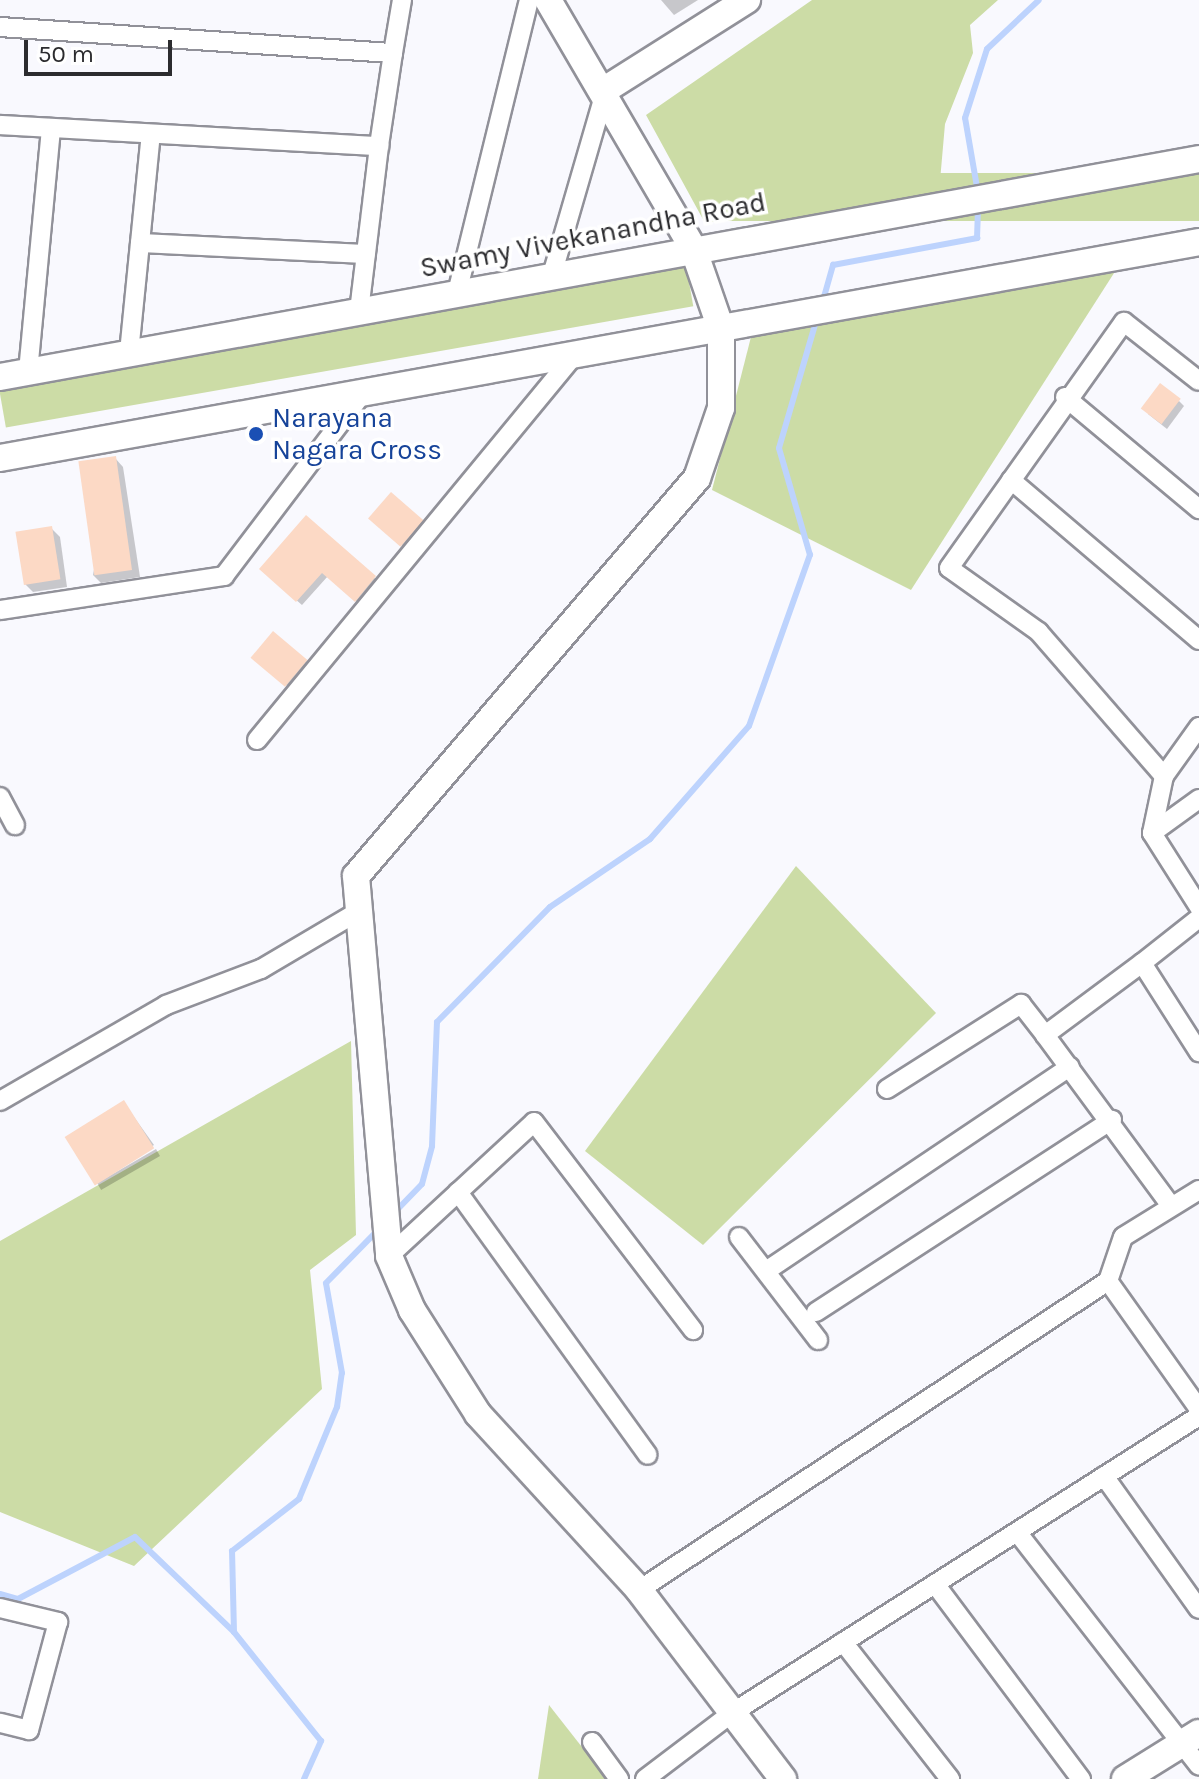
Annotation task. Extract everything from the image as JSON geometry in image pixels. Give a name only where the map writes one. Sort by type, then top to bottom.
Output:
[{"type":"main road","points":[[548,0],[606,89],[693,248],[721,329],[721,408],[697,478],[356,876],[389,1255],[412,1310],[478,1414],[639,1590],[783,1779]]},
{"type":"main road","points":[[606,89],[747,0]]},
{"type":"main road","name":"Swamy Vivekanandha Road","points":[[0,377],[693,248],[1199,159]]},
{"type":"main road","points":[[0,458],[1199,242]]},
{"type":"main road","points":[[1125,1779],[1191,1738]]},
{"type":"street","points":[[359,311],[379,146],[402,0]]},
{"type":"street","points":[[457,293],[529,0]]},
{"type":"street","points":[[0,27],[393,53]]},
{"type":"street","points":[[552,275],[606,89]]},
{"type":"street","points":[[0,125],[379,146]]},
{"type":"street","points":[[28,372],[51,128]]},
{"type":"street","points":[[129,353],[151,134]]},
{"type":"street","points":[[140,243],[366,254]]},
{"type":"street","points":[[1164,776],[1039,632],[949,568],[1065,397],[1124,322],[1199,381]]},
{"type":"street","points":[[257,740],[574,356]]},
{"type":"street","points":[[0,610],[224,576],[362,394]]},
{"type":"street","points":[[1065,397],[1199,509]]},
{"type":"street","points":[[1011,480],[1199,640]]},
{"type":"street","points":[[1199,727],[1164,776],[1152,833],[1199,907]]},
{"type":"street","points":[[0,797],[15,825]]},
{"type":"street","points":[[1152,833],[1199,799]]},
{"type":"street","points":[[0,1101],[166,1005],[261,969],[359,911]]},
{"type":"street","points":[[1045,1035],[1199,918]]},
{"type":"street","points":[[1142,963],[1199,1052]]},
{"type":"street","points":[[887,1089],[1021,1004],[1112,1120],[1171,1206]]},
{"type":"street","points":[[766,1271],[1070,1067]]},
{"type":"street","points":[[816,1312],[1112,1120]]},
{"type":"street","points":[[389,1255],[534,1122],[693,1330]]},
{"type":"street","points":[[639,1590],[1108,1281],[1123,1237],[1199,1190]]},
{"type":"street","points":[[458,1192],[648,1455]]},
{"type":"street","points":[[739,1237],[818,1340]]},
{"type":"street","points":[[1108,1281],[1199,1409]]},
{"type":"street","points":[[645,1779],[732,1713],[1199,1416]]},
{"type":"street","points":[[1104,1476],[1199,1609]]},
{"type":"street","points":[[1017,1532],[1191,1738],[1199,1766]]},
{"type":"street","points":[[935,1584],[1081,1779]]},
{"type":"street","points":[[0,1608],[58,1622],[29,1730],[0,1723]]},
{"type":"street","points":[[843,1642],[950,1779]]},
{"type":"street","points":[[592,1742],[619,1779]]},
{"type":"green space","points":[[812,0],[998,0],[970,25],[973,53],[945,124],[940,181],[705,223],[646,115]]},
{"type":"green space","points":[[706,173],[1199,173],[1199,221],[706,221]]},
{"type":"green space","points":[[686,265],[693,306],[6,428],[0,386]]},
{"type":"green space","points":[[1116,270],[911,590],[712,490],[752,333]]},
{"type":"green space","points":[[796,866],[936,1013],[703,1245],[585,1151]]},
{"type":"green space","points":[[351,1041],[356,1235],[310,1270],[322,1389],[134,1566],[0,1512],[0,1241]]},
{"type":"green space","points":[[549,1705],[607,1779],[538,1779]]},
{"type":"building","points":[[1160,383],[1181,399],[1162,424],[1141,409]]},
{"type":"building","points":[[116,456],[132,570],[94,575],[78,461]]},
{"type":"building","points":[[391,492],[423,520],[400,547],[368,518]]},
{"type":"building","points":[[306,515],[376,576],[355,602],[322,573],[296,602],[259,569]]},
{"type":"building","points":[[52,526],[60,579],[24,585],[15,532]]},
{"type":"building","points":[[273,631],[307,660],[285,687],[251,658]]},
{"type":"building","points":[[124,1100],[154,1148],[95,1185],[65,1137]]},
{"type":"waterway","points":[[978,193],[965,118],[987,49],[1039,0]]},
{"type":"waterway","points":[[822,304],[833,265],[977,238],[978,208]]},
{"type":"waterway","points":[[394,1213],[422,1184],[432,1146],[437,1022],[550,907],[650,839],[749,726],[810,555],[779,448],[817,318]]},
{"type":"waterway","points":[[304,1779],[321,1741],[234,1632],[232,1551],[299,1499],[337,1407],[342,1373],[326,1283],[378,1230]]},
{"type":"waterway","points":[[0,1594],[18,1599],[135,1537],[234,1632]]},
{"type":"place","name":"Narayana Nagara Cross","points":[[256,434]]}]
